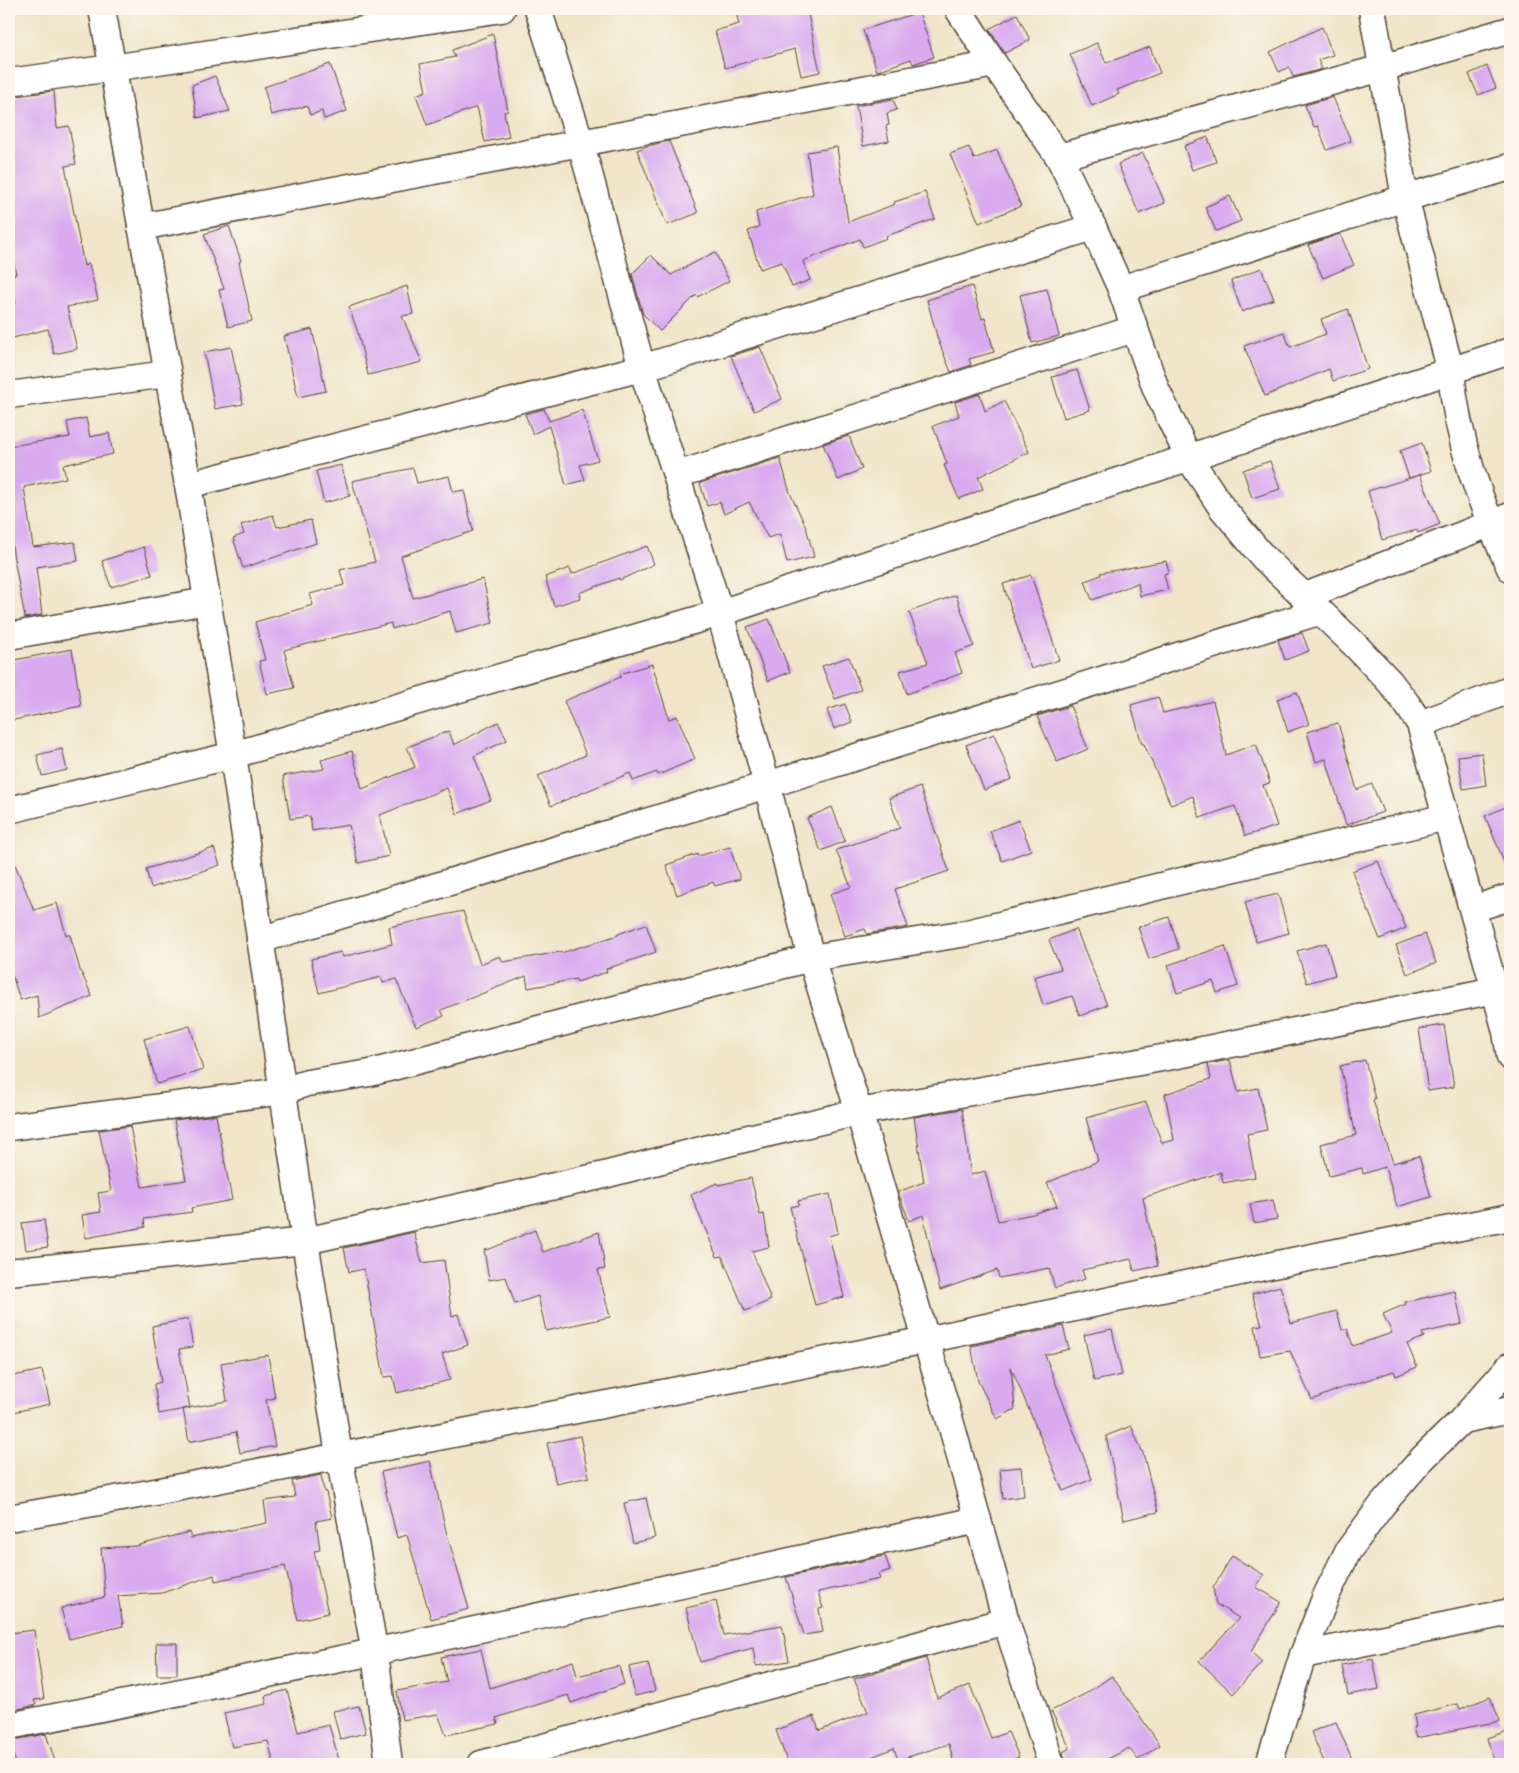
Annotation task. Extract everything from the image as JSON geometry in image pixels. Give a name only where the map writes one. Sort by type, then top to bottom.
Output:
[{"type":"street","points":[[102,9],[188,485],[233,755],[305,1241],[339,1455],[374,1653],[389,1764]]},
{"type":"street","points":[[9,82],[502,9]]},
{"type":"street","points":[[538,9],[581,144],[642,368],[720,614],[767,785],[811,958],[859,1112],[1006,1621],[1051,1764]]},
{"type":"street","points":[[958,9],[1059,157],[1093,226],[1120,289],[1156,389],[1189,458],[1222,508],[1263,557],[1311,605],[1354,644],[1390,682],[1408,704],[1420,724],[1509,1040]]},
{"type":"street","points":[[1372,9],[1405,198],[1451,372],[1453,400],[1466,456],[1500,519],[1510,568]]},
{"type":"street","points":[[1059,157],[1382,68],[1510,30]]},
{"type":"street","points":[[141,227],[994,64]]},
{"type":"street","points":[[1120,289],[1405,198],[1510,167]]},
{"type":"street","points":[[188,485],[642,368],[1093,226]]},
{"type":"street","points":[[677,475],[1134,329]]},
{"type":"street","points":[[9,810],[233,755],[720,614],[1510,351]]},
{"type":"street","points":[[9,395],[167,374]]},
{"type":"street","points":[[260,940],[767,785],[1311,605],[1500,519]]},
{"type":"street","points":[[9,636],[207,602]]},
{"type":"street","points":[[1420,724],[1510,690]]},
{"type":"street","points":[[9,1127],[283,1091],[307,1083],[370,1072],[811,958],[967,933],[1446,817]]},
{"type":"street","points":[[1473,910],[1510,897]]},
{"type":"street","points":[[9,1272],[305,1241],[600,1176],[859,1112],[1173,1056],[1495,990]]},
{"type":"street","points":[[9,1518],[155,1492],[652,1396],[1510,1217]]},
{"type":"street","points":[[1269,1764],[1303,1655],[1326,1596],[1348,1551],[1382,1505],[1422,1458],[1462,1420],[1510,1366]]},
{"type":"street","points":[[1462,1420],[1510,1410]]},
{"type":"street","points":[[9,1726],[374,1653],[978,1520]]},
{"type":"street","points":[[1303,1655],[1510,1612]]},
{"type":"street","points":[[481,1764],[1006,1621]]},
{"type":"building","points":[[735,9],[755,9],[757,15],[787,9],[807,9],[820,72],[801,76],[795,49],[725,68],[715,31],[739,24]]},
{"type":"building","points":[[919,12],[934,57],[913,64],[911,59],[877,71],[863,30]]},
{"type":"building","points":[[1017,14],[1030,40],[1005,53],[989,29]]},
{"type":"building","points":[[1322,27],[1333,55],[1318,60],[1322,69],[1293,77],[1289,67],[1279,72],[1270,52]]},
{"type":"building","points":[[493,34],[508,111],[504,112],[509,137],[485,142],[477,107],[427,125],[416,95],[426,91],[420,64],[455,57],[452,50]]},
{"type":"building","points":[[1097,43],[1106,63],[1150,47],[1160,73],[1117,90],[1119,94],[1092,106],[1070,54]]},
{"type":"building","points":[[330,64],[347,111],[324,119],[322,111],[310,115],[307,106],[271,115],[264,87]]},
{"type":"building","points":[[1487,66],[1496,88],[1478,95],[1469,74]]},
{"type":"building","points":[[215,76],[230,111],[197,118],[192,85]]},
{"type":"building","points":[[54,91],[57,128],[69,126],[76,164],[65,166],[84,266],[89,264],[98,300],[67,307],[77,349],[54,354],[48,329],[9,339],[9,305],[16,303],[10,275],[16,274],[9,240],[9,97]]},
{"type":"building","points":[[1333,97],[1351,141],[1327,150],[1318,126],[1314,127],[1305,105]]},
{"type":"building","points":[[893,99],[897,110],[887,113],[889,125],[886,126],[889,141],[863,146],[856,106]]},
{"type":"building","points":[[1208,137],[1216,162],[1192,170],[1184,146]]},
{"type":"building","points":[[669,141],[698,213],[667,225],[637,150]]},
{"type":"building","points":[[837,147],[848,222],[895,204],[894,202],[925,192],[935,219],[886,236],[887,238],[863,247],[860,239],[803,261],[810,280],[792,287],[782,262],[760,269],[748,231],[759,227],[756,212],[813,194],[807,152]]},
{"type":"building","points":[[969,147],[974,159],[997,150],[1021,206],[979,223],[950,154]]},
{"type":"building","points":[[1143,153],[1165,203],[1139,214],[1118,164]]},
{"type":"building","points":[[1230,196],[1241,221],[1216,231],[1205,207]]},
{"type":"building","points":[[229,226],[241,261],[239,262],[252,321],[228,327],[219,290],[224,289],[204,234]]},
{"type":"building","points":[[1340,234],[1354,265],[1323,278],[1308,245]]},
{"type":"building","points":[[715,252],[729,281],[697,297],[696,295],[660,331],[643,314],[632,274],[651,255],[671,275]]},
{"type":"building","points":[[1261,268],[1274,299],[1242,312],[1231,281]]},
{"type":"building","points":[[407,286],[413,314],[402,316],[422,362],[368,375],[358,333],[349,307]]},
{"type":"building","points":[[972,286],[982,319],[985,318],[994,352],[969,359],[971,365],[951,372],[938,340],[927,300]]},
{"type":"building","points":[[1047,289],[1059,336],[1032,343],[1020,295]]},
{"type":"building","points":[[1348,309],[1368,369],[1333,381],[1329,369],[1265,396],[1244,346],[1284,332],[1290,347],[1326,334],[1321,319]]},
{"type":"building","points":[[312,329],[326,391],[298,397],[284,336]]},
{"type":"building","points":[[231,347],[243,404],[215,409],[204,352]]},
{"type":"building","points":[[760,347],[782,399],[754,411],[731,356]]},
{"type":"building","points":[[1077,370],[1090,410],[1064,418],[1052,377]]},
{"type":"building","points":[[980,394],[985,411],[1004,401],[1029,452],[978,477],[983,489],[959,499],[944,465],[947,464],[933,426],[959,416],[955,402]]},
{"type":"building","points":[[544,409],[549,421],[582,410],[598,460],[580,465],[585,480],[566,485],[549,426],[533,434],[525,414]]},
{"type":"building","points":[[86,418],[90,437],[109,433],[113,454],[63,465],[66,478],[24,487],[33,547],[75,542],[78,561],[36,567],[42,615],[25,618],[13,553],[9,518],[9,446],[70,437],[67,422]]},
{"type":"building","points":[[849,436],[862,469],[838,480],[823,444]]},
{"type":"building","points":[[1422,443],[1431,471],[1409,478],[1400,451]]},
{"type":"building","points":[[780,458],[790,493],[806,527],[814,557],[787,563],[780,534],[768,538],[749,502],[724,514],[720,502],[707,506],[700,483]]},
{"type":"building","points":[[1270,461],[1280,489],[1252,498],[1243,470]]},
{"type":"building","points":[[341,465],[350,496],[324,503],[316,471]]},
{"type":"building","points":[[413,468],[417,483],[449,476],[453,492],[464,490],[473,531],[401,556],[413,598],[483,579],[493,623],[456,633],[450,611],[392,629],[391,623],[284,650],[294,688],[267,694],[259,661],[265,660],[255,622],[313,605],[310,594],[344,585],[340,570],[375,562],[352,481]]},
{"type":"building","points":[[1420,475],[1440,524],[1418,533],[1417,530],[1382,540],[1368,491]]},
{"type":"building","points":[[273,515],[277,527],[311,520],[316,543],[243,568],[233,538],[244,534],[241,525]]},
{"type":"building","points":[[647,546],[654,564],[620,580],[619,578],[579,593],[580,598],[554,606],[545,577],[570,568],[572,574]]},
{"type":"building","points":[[144,547],[152,575],[111,587],[102,561]]},
{"type":"building","points":[[1166,561],[1169,572],[1164,574],[1168,590],[1140,596],[1138,583],[1092,600],[1085,581],[1101,575],[1100,573]]},
{"type":"building","points":[[1031,575],[1059,660],[1031,669],[1003,584]]},
{"type":"building","points":[[956,595],[974,646],[955,653],[962,673],[907,694],[900,671],[928,663],[909,612]]},
{"type":"building","points":[[769,619],[790,672],[768,681],[747,627]]},
{"type":"building","points":[[1302,633],[1309,651],[1285,660],[1278,640]]},
{"type":"building","points":[[72,649],[81,706],[9,721],[9,661]]},
{"type":"building","points":[[849,657],[861,690],[835,699],[822,666]]},
{"type":"building","points":[[652,664],[669,719],[677,716],[695,759],[658,775],[657,772],[633,781],[630,773],[551,806],[538,776],[586,755],[564,701],[621,677],[620,674]]},
{"type":"building","points":[[1297,692],[1309,724],[1288,732],[1277,699]]},
{"type":"building","points":[[1158,697],[1163,713],[1213,701],[1226,755],[1256,744],[1270,783],[1263,785],[1277,826],[1245,836],[1235,806],[1200,818],[1193,796],[1171,805],[1144,744],[1142,744],[1131,705]]},
{"type":"building","points":[[845,704],[852,722],[834,729],[827,710]]},
{"type":"building","points":[[1070,706],[1088,749],[1057,762],[1037,716]]},
{"type":"building","points":[[498,722],[507,740],[474,756],[491,800],[457,814],[447,788],[380,815],[389,856],[358,863],[349,825],[312,831],[310,816],[290,819],[283,776],[324,769],[321,760],[352,751],[362,789],[415,767],[407,747],[449,731],[454,745]]},
{"type":"building","points":[[1338,723],[1357,790],[1372,784],[1383,812],[1346,825],[1326,759],[1316,762],[1307,732]]},
{"type":"building","points":[[994,734],[1012,779],[984,790],[966,745]]},
{"type":"building","points":[[62,749],[67,770],[42,776],[37,755]]},
{"type":"building","points":[[1482,753],[1486,785],[1463,789],[1458,756]]},
{"type":"building","points":[[920,787],[949,871],[895,889],[908,927],[867,934],[865,929],[845,936],[830,894],[851,887],[836,850],[900,828],[889,798]]},
{"type":"building","points":[[1510,805],[1510,876],[1485,816]]},
{"type":"building","points":[[832,807],[845,841],[821,851],[807,818]]},
{"type":"building","points":[[1019,820],[1031,850],[1002,861],[990,831]]},
{"type":"building","points":[[730,847],[740,879],[715,886],[713,882],[677,895],[666,865],[698,854],[698,856]]},
{"type":"building","points":[[214,848],[220,865],[151,888],[146,869]]},
{"type":"building","points":[[9,850],[34,910],[57,903],[66,935],[70,935],[80,970],[92,996],[39,1018],[37,995],[20,1000],[9,965]]},
{"type":"building","points":[[1378,861],[1406,928],[1380,939],[1352,871]]},
{"type":"building","points":[[1278,894],[1289,933],[1256,942],[1245,902]]},
{"type":"building","points":[[463,911],[480,964],[500,956],[503,962],[561,953],[646,924],[656,952],[606,969],[607,972],[577,982],[576,979],[528,988],[526,976],[441,1010],[444,1016],[416,1027],[396,979],[383,983],[381,977],[319,993],[311,959],[341,952],[343,957],[392,944],[389,927]]},
{"type":"building","points":[[1169,917],[1179,949],[1149,959],[1138,927]]},
{"type":"building","points":[[1076,929],[1107,1005],[1080,1016],[1072,996],[1043,1005],[1034,977],[1061,969],[1049,940]]},
{"type":"building","points":[[1425,934],[1436,963],[1407,974],[1396,945]]},
{"type":"building","points":[[1326,943],[1335,975],[1307,983],[1297,951]]},
{"type":"building","points":[[1225,946],[1238,986],[1217,993],[1213,981],[1177,993],[1168,965]]},
{"type":"building","points":[[1444,1025],[1454,1087],[1428,1091],[1419,1029]]},
{"type":"building","points":[[190,1026],[203,1070],[157,1084],[144,1039]]},
{"type":"building","points":[[1230,1060],[1238,1092],[1258,1088],[1267,1130],[1247,1134],[1255,1177],[1223,1183],[1221,1172],[1143,1198],[1158,1266],[1134,1271],[1131,1259],[1082,1270],[1085,1279],[1055,1288],[1049,1268],[999,1278],[997,1270],[940,1290],[923,1215],[909,1221],[898,1192],[924,1182],[914,1117],[962,1109],[971,1175],[985,1171],[998,1221],[1033,1214],[1057,1206],[1047,1183],[1098,1161],[1086,1118],[1146,1102],[1162,1143],[1174,1140],[1165,1094],[1211,1079],[1208,1064]]},
{"type":"building","points":[[1365,1060],[1375,1099],[1373,1100],[1393,1163],[1419,1156],[1431,1197],[1397,1207],[1385,1167],[1363,1174],[1362,1168],[1329,1176],[1321,1144],[1356,1135],[1340,1066]]},
{"type":"building","points":[[216,1115],[232,1200],[191,1208],[192,1212],[144,1219],[145,1227],[86,1238],[82,1215],[101,1212],[98,1193],[111,1191],[99,1130],[130,1126],[142,1187],[186,1180],[174,1120]]},
{"type":"building","points":[[751,1178],[760,1215],[764,1214],[769,1247],[752,1251],[771,1300],[745,1311],[722,1256],[717,1257],[691,1195],[717,1183],[718,1185]]},
{"type":"building","points":[[830,1194],[838,1233],[829,1236],[844,1297],[815,1305],[790,1207],[799,1205],[798,1201]]},
{"type":"building","points":[[1273,1200],[1277,1219],[1254,1223],[1250,1204]]},
{"type":"building","points":[[44,1220],[48,1247],[26,1250],[22,1223]]},
{"type":"building","points":[[535,1230],[543,1252],[599,1232],[605,1269],[598,1270],[610,1317],[546,1331],[538,1296],[515,1304],[506,1277],[489,1280],[484,1250]]},
{"type":"building","points":[[414,1232],[422,1263],[444,1260],[452,1316],[458,1314],[468,1345],[442,1354],[450,1380],[397,1393],[393,1376],[384,1377],[364,1269],[349,1272],[344,1248]]},
{"type":"building","points":[[1280,1286],[1291,1323],[1337,1311],[1342,1330],[1347,1329],[1353,1346],[1392,1333],[1383,1314],[1406,1304],[1405,1302],[1455,1291],[1462,1324],[1422,1333],[1424,1337],[1407,1344],[1417,1367],[1396,1376],[1394,1371],[1349,1385],[1312,1400],[1290,1351],[1260,1356],[1255,1326],[1262,1325],[1252,1294]]},
{"type":"building","points":[[188,1319],[193,1347],[179,1349],[190,1408],[159,1414],[154,1384],[161,1382],[152,1326]]},
{"type":"building","points":[[1063,1326],[1069,1349],[1045,1355],[1092,1479],[1063,1491],[1011,1367],[1015,1409],[997,1419],[978,1381],[971,1346]]},
{"type":"building","points":[[1112,1329],[1122,1375],[1094,1381],[1084,1335]]},
{"type":"building","points":[[268,1355],[275,1398],[266,1400],[275,1446],[240,1453],[236,1432],[189,1442],[183,1409],[227,1401],[221,1363]]},
{"type":"building","points":[[42,1370],[50,1404],[9,1413],[9,1377]]},
{"type":"building","points":[[1131,1426],[1143,1453],[1158,1512],[1124,1520],[1106,1436]]},
{"type":"building","points":[[580,1436],[589,1477],[556,1484],[547,1443]]},
{"type":"building","points":[[430,1461],[446,1531],[469,1609],[431,1619],[407,1535],[397,1538],[381,1472]]},
{"type":"building","points":[[1021,1467],[1024,1496],[1003,1499],[1000,1469]]},
{"type":"building","points":[[321,1475],[332,1518],[316,1521],[320,1550],[314,1551],[328,1613],[298,1620],[285,1566],[215,1581],[214,1575],[162,1593],[118,1596],[123,1626],[69,1639],[61,1608],[105,1597],[101,1548],[136,1546],[189,1532],[191,1538],[267,1523],[264,1501],[295,1497],[292,1481]]},
{"type":"building","points":[[646,1498],[655,1538],[633,1543],[624,1503]]},
{"type":"building","points":[[885,1556],[890,1570],[878,1574],[880,1579],[818,1592],[823,1608],[819,1609],[823,1632],[804,1635],[786,1577]]},
{"type":"building","points":[[1232,1556],[1264,1575],[1256,1587],[1281,1602],[1251,1652],[1262,1662],[1233,1694],[1199,1661],[1239,1618],[1216,1604],[1213,1588]]},
{"type":"building","points":[[716,1601],[724,1635],[782,1625],[789,1661],[756,1666],[753,1648],[700,1662],[686,1608]]},
{"type":"building","points":[[34,1630],[44,1699],[34,1700],[36,1705],[9,1711],[9,1633]]},
{"type":"building","points":[[156,1643],[177,1643],[177,1675],[157,1675]]},
{"type":"building","points":[[481,1649],[490,1688],[573,1661],[577,1676],[619,1666],[624,1684],[571,1703],[568,1695],[496,1718],[498,1724],[446,1735],[438,1714],[402,1720],[397,1691],[447,1682],[441,1657]]},
{"type":"building","points":[[926,1658],[937,1698],[970,1685],[991,1738],[1008,1732],[1019,1757],[1002,1764],[954,1764],[949,1744],[898,1760],[894,1748],[854,1764],[788,1764],[776,1730],[814,1716],[819,1731],[868,1712],[854,1679]]},
{"type":"building","points":[[1373,1659],[1379,1689],[1348,1695],[1342,1665]]},
{"type":"building","points":[[648,1663],[655,1691],[635,1696],[629,1667]]},
{"type":"building","points":[[1112,1676],[1160,1745],[1138,1760],[1129,1748],[1098,1764],[1066,1764],[1063,1752],[1070,1748],[1051,1711],[1085,1694]]},
{"type":"building","points":[[287,1690],[298,1732],[329,1725],[339,1760],[325,1764],[274,1764],[268,1741],[232,1747],[224,1713],[267,1704],[265,1696]]},
{"type":"building","points":[[1490,1697],[1500,1721],[1416,1738],[1413,1728],[1416,1727],[1414,1715],[1458,1704],[1460,1709]]},
{"type":"building","points":[[359,1706],[366,1733],[340,1739],[333,1711]]},
{"type":"building","points":[[1336,1722],[1352,1759],[1339,1764],[1325,1764],[1311,1732]]},
{"type":"building","points":[[1510,1730],[1510,1764],[1495,1764],[1487,1738]]},
{"type":"building","points":[[46,1734],[56,1764],[16,1764],[9,1741]]}]
